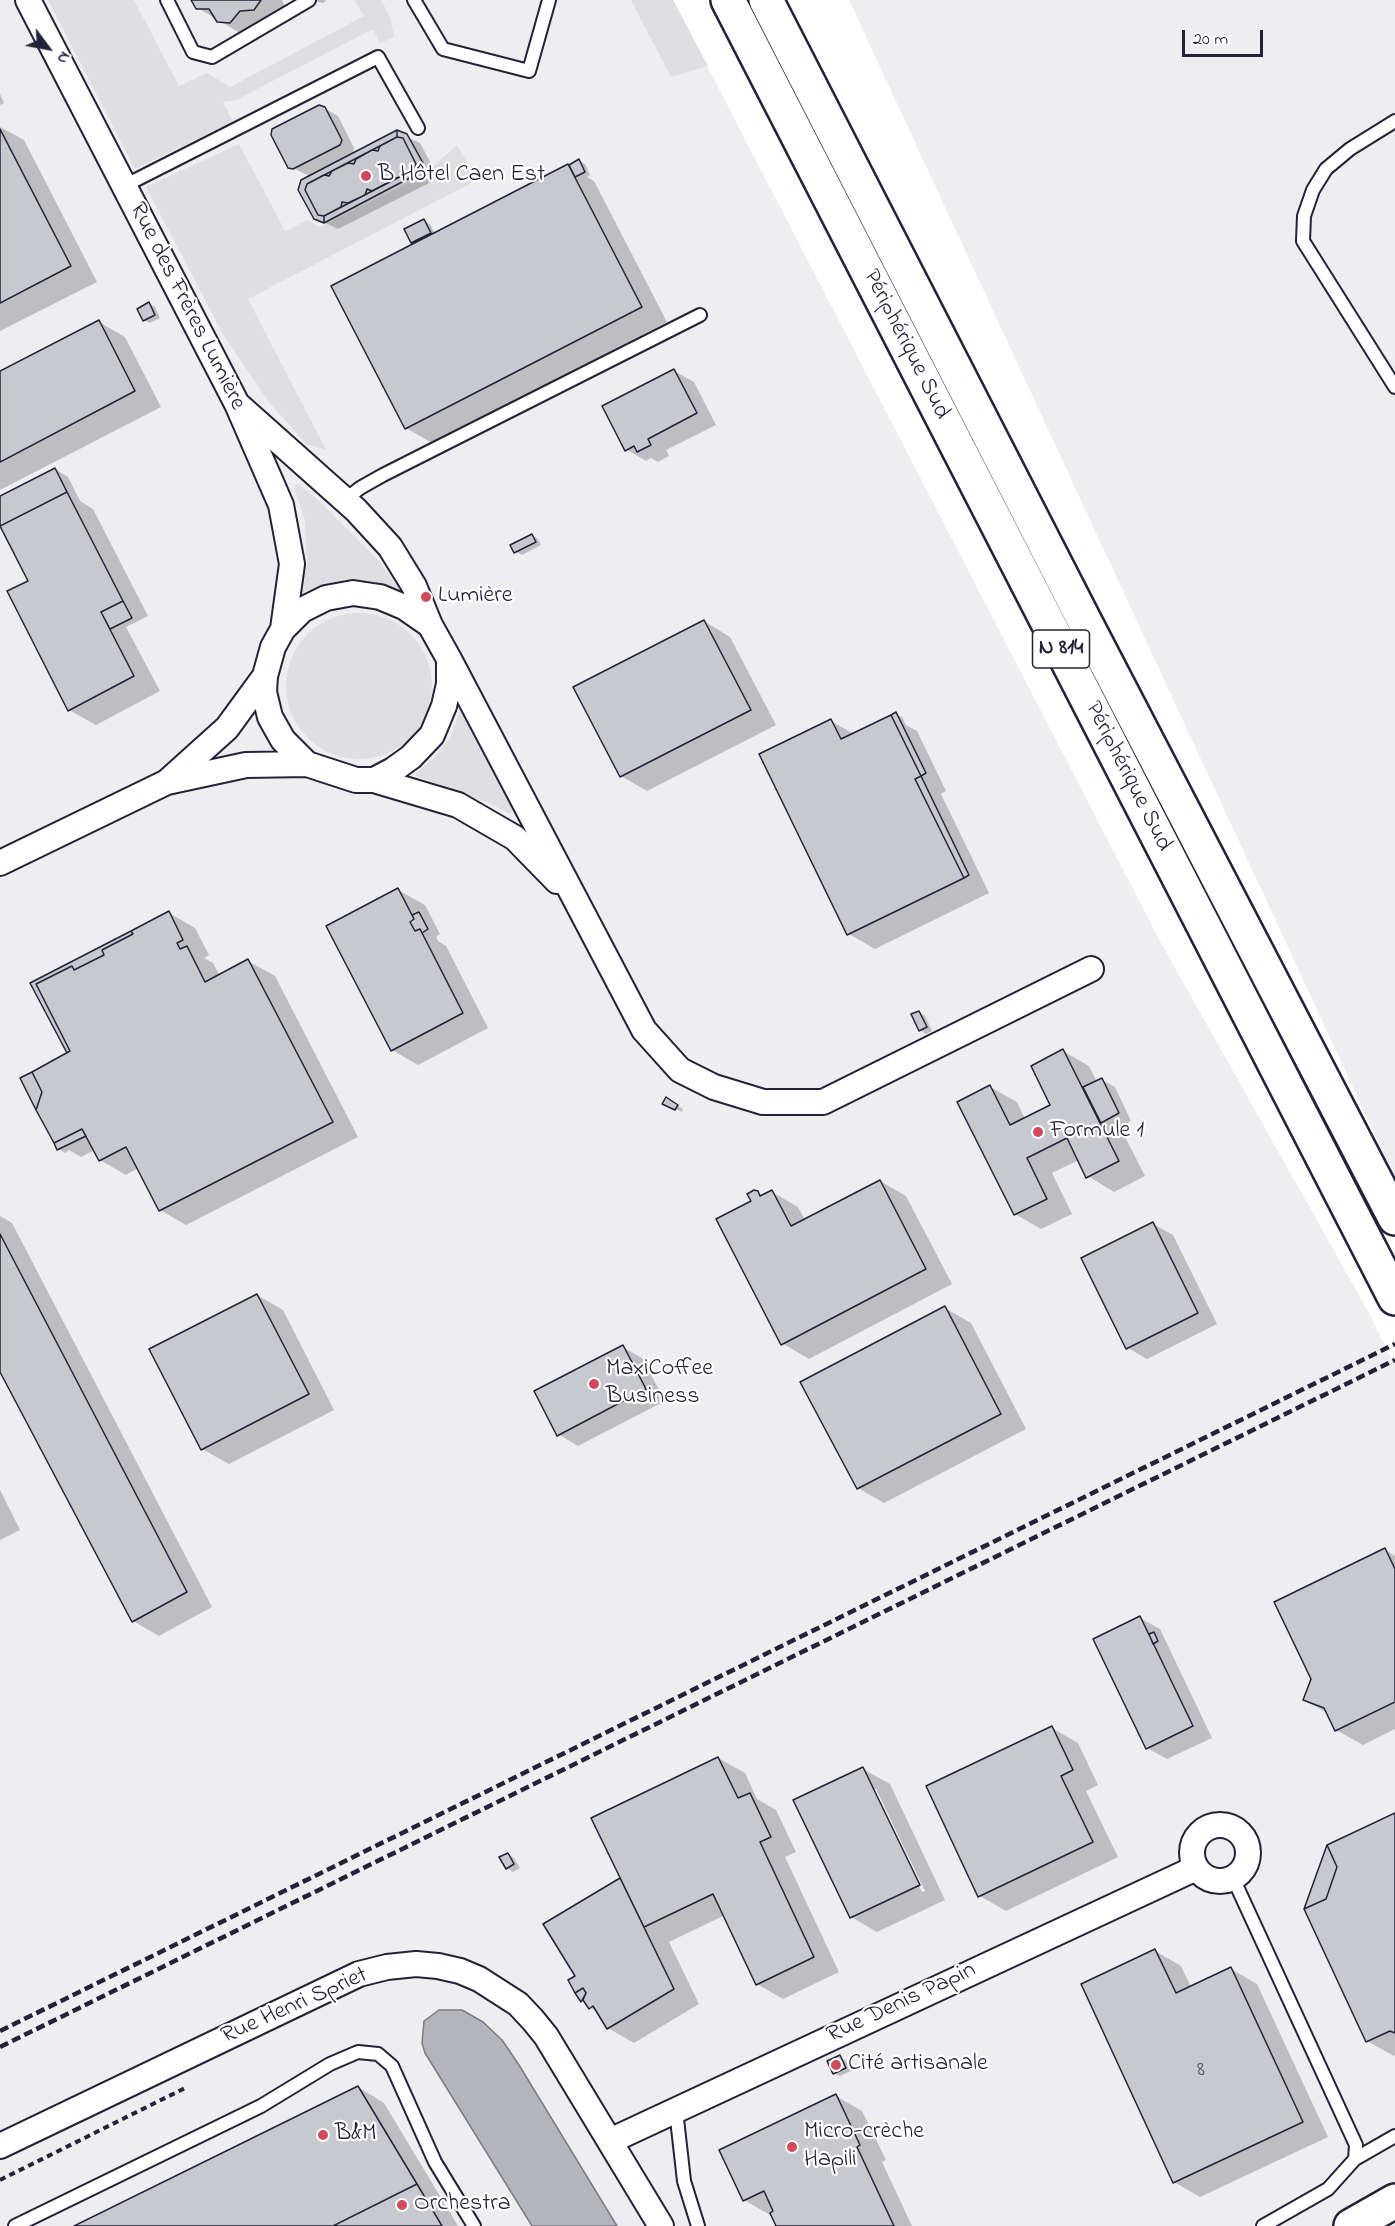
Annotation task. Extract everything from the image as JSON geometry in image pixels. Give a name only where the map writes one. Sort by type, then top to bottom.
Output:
[{"type":"highway","name":"Périphérique Sud","points":[[728,0],[1395,1298]]},
{"type":"highway","name":"Périphérique Sud","points":[[766,0],[1086,624],[1395,1218]]},
{"type":"highway","points":[[1351,2226],[1395,2201]]},
{"type":"street","name":"Rue des Frères Lumière","points":[[28,0],[237,404],[282,505],[292,564],[283,629]]},
{"type":"street","points":[[237,404],[345,500],[390,547],[414,586],[430,625],[644,1030],[680,1070],[714,1087],[763,1102],[823,1102],[1091,969]]},
{"type":"street","points":[[307,764],[283,740],[270,717],[264,692],[265,676],[273,647],[283,629],[302,610],[326,598],[353,593],[380,597],[404,607],[430,625]]},
{"type":"street","points":[[374,780],[411,757],[432,735],[444,706],[449,684],[449,659]]},
{"type":"street","points":[[167,783],[227,728],[265,676]]},
{"type":"street","points":[[0,863],[167,783],[246,765],[307,764],[356,780],[374,780],[458,805],[515,838],[575,899]]},
{"type":"street","points":[[1214,1825],[1225,1825],[1235,1829],[1243,1837],[1248,1848],[1247,1860],[1242,1870],[1233,1878],[1223,1881],[1203,1876],[1196,1868],[1192,1858],[1192,1847],[1196,1838],[1204,1830],[1214,1825]]},
{"type":"street","name":"Rue Denis Papin","points":[[610,2141],[1196,1868]]},
{"type":"street","name":"Rue Henri Spriet","points":[[0,2146],[359,1974],[387,1966],[416,1964],[460,1971],[479,1979],[518,2004],[546,2036],[661,2226]]},
{"type":"lane","points":[[167,0],[193,52],[212,57],[309,0]]},
{"type":"lane","points":[[414,0],[443,49],[529,71],[549,0]]},
{"type":"lane","points":[[124,186],[378,57],[418,128]]},
{"type":"lane","points":[[1395,121],[1350,149],[1326,169],[1313,190],[1304,216],[1303,241],[1395,387]]},
{"type":"lane","points":[[345,500],[383,475],[700,315]]},
{"type":"lane","points":[[1233,1878],[1356,2145],[1355,2159]]},
{"type":"lane","points":[[15,2226],[261,2106],[330,2064],[358,2052],[378,2054],[392,2066],[435,2162],[474,2226]]},
{"type":"lane","points":[[676,2110],[684,2181],[698,2226]]},
{"type":"lane","points":[[1263,2226],[1328,2189],[1355,2159],[1395,2136]]},
{"type":"path","points":[[0,2180],[189,2086]]},
{"type":"shaded area","points":[[0,0],[673,0],[1160,941],[1369,1313],[1395,1366],[1395,2226],[0,2226]]},
{"type":"shaded area","points":[[48,0],[134,0],[179,86],[207,73],[230,87],[364,16],[354,0],[381,0],[390,17],[394,37],[380,43],[373,29],[236,100],[223,102],[233,122],[135,169]]},
{"type":"shaded area","points":[[631,0],[673,0],[708,66],[671,77]]},
{"type":"shaded area","points":[[849,0],[1395,0],[1395,1178]]},
{"type":"shaded area","points":[[239,144],[285,231],[308,220],[320,227],[421,177],[457,145],[477,180],[248,299],[326,450],[306,444],[269,402],[224,336],[146,187]]},
{"type":"shaded area","points":[[297,483],[317,499],[378,560],[400,590],[372,581],[347,579],[323,585],[302,596],[307,562],[305,521],[294,487]]},
{"type":"shaded area","points":[[359,613],[387,619],[411,634],[426,658],[432,686],[426,714],[411,738],[387,753],[359,759],[331,753],[307,738],[292,714],[286,686],[292,658],[307,634],[331,619]]},
{"type":"shaded area","points":[[460,711],[512,810],[510,814],[491,804],[414,775],[435,757],[450,738]]},
{"type":"shaded area","points":[[439,2010],[462,2010],[483,2022],[502,2040],[617,2226],[532,2226],[425,2053],[422,2043],[424,2021]]},
{"type":"building","points":[[191,0],[261,0],[254,10],[240,11],[230,23],[217,22],[209,9],[196,9]]},
{"type":"building","points":[[319,105],[325,107],[342,140],[340,145],[293,169],[288,168],[271,135],[272,129]]},
{"type":"building","points":[[0,129],[71,266],[0,303]]},
{"type":"building","points":[[397,130],[397,137],[307,184],[305,190],[318,215],[324,216],[324,223],[314,219],[298,190],[301,180]]},
{"type":"building","points":[[397,130],[407,134],[423,163],[419,173],[324,223],[324,216],[413,170],[416,164],[403,138],[397,137]]},
{"type":"building","name":"B Hôtel Caen Est","points":[[397,137],[403,138],[416,164],[413,170],[397,178],[391,177],[389,182],[372,191],[367,189],[365,195],[348,203],[342,202],[341,207],[324,216],[318,215],[305,190],[307,184],[324,175],[329,176],[332,171],[348,163],[354,164],[356,159],[372,150],[378,151],[380,146]]},
{"type":"building","points":[[579,159],[585,172],[575,177],[569,165]]},
{"type":"building","points":[[568,164],[642,307],[405,429],[331,286]]},
{"type":"building","points":[[424,219],[431,233],[411,243],[404,229]]},
{"type":"building","points":[[149,302],[155,315],[143,321],[137,309]]},
{"type":"building","points":[[99,320],[135,391],[0,462],[0,371]]},
{"type":"building","points":[[674,369],[697,413],[648,439],[651,445],[637,452],[634,446],[625,451],[602,406]]},
{"type":"building","points":[[55,468],[67,492],[0,526],[0,496]]},
{"type":"building","points":[[67,492],[123,601],[101,612],[134,676],[68,711],[7,591],[28,581],[0,526]]},
{"type":"building","points":[[532,534],[536,542],[514,553],[510,545]]},
{"type":"building","points":[[123,601],[132,618],[110,629],[101,612]]},
{"type":"building","points":[[704,620],[751,710],[620,777],[573,687]]},
{"type":"building","points":[[896,712],[926,773],[921,776],[891,715]]},
{"type":"building","points":[[891,715],[921,776],[915,779],[964,878],[847,935],[759,754],[831,719],[841,739]]},
{"type":"building","points":[[921,776],[969,875],[964,878],[915,779]]},
{"type":"building","points":[[398,888],[414,919],[410,922],[415,931],[420,929],[463,1013],[391,1051],[326,926]]},
{"type":"building","points":[[169,911],[183,940],[177,943],[180,949],[187,946],[205,982],[248,959],[333,1122],[159,1211],[126,1147],[99,1161],[82,1129],[54,1143],[36,1110],[42,1092],[32,1072],[70,1051],[36,984],[72,966],[74,970],[104,955],[102,950],[133,934],[131,931]]},
{"type":"building","points":[[419,912],[428,929],[422,933],[420,929],[415,931],[410,922],[414,919],[412,915]]},
{"type":"building","points":[[131,931],[133,934],[102,950],[104,955],[74,970],[72,966],[36,984],[70,1051],[67,1053],[30,983]]},
{"type":"building","points":[[919,1011],[927,1027],[919,1031],[911,1014]]},
{"type":"building","name":"Formule 1","points":[[1063,1049],[1119,1161],[1086,1178],[1067,1138],[1027,1158],[1047,1199],[1014,1215],[957,1102],[990,1085],[1010,1125],[1050,1105],[1031,1066]]},
{"type":"building","points":[[32,1072],[42,1092],[36,1110],[20,1078]]},
{"type":"building","points":[[1102,1078],[1119,1113],[1101,1123],[1083,1087]]},
{"type":"building","points":[[666,1097],[678,1105],[675,1110],[662,1104]]},
{"type":"building","points":[[82,1129],[86,1136],[57,1150],[54,1143]]},
{"type":"building","points":[[880,1180],[926,1269],[781,1345],[716,1219],[751,1201],[747,1194],[754,1190],[758,1191],[760,1196],[772,1190],[791,1226]]},
{"type":"building","points":[[1153,1222],[1198,1313],[1126,1349],[1081,1258]]},
{"type":"building","points":[[0,1234],[187,1592],[132,1622],[0,1372]]},
{"type":"building","points":[[257,1294],[309,1394],[201,1450],[149,1349]]},
{"type":"building","points":[[945,1306],[1001,1414],[857,1489],[800,1382]]},
{"type":"building","points":[[623,1345],[646,1389],[557,1436],[534,1391]]},
{"type":"building","points":[[1385,1548],[1395,1569],[1395,1702],[1335,1731],[1324,1708],[1303,1700],[1311,1679],[1274,1602]]},
{"type":"building","points":[[1140,1616],[1193,1726],[1146,1749],[1093,1639]]},
{"type":"building","points":[[1154,1632],[1158,1641],[1153,1644],[1149,1634]]},
{"type":"building","points":[[1052,1726],[1073,1770],[1061,1776],[1093,1842],[978,1897],[926,1786]]},
{"type":"building","points":[[718,1757],[738,1798],[750,1793],[771,1837],[760,1842],[814,1957],[756,1985],[713,1894],[644,1927],[591,1818]]},
{"type":"building","points":[[863,1767],[920,1885],[850,1918],[793,1800]]},
{"type":"building","points":[[1395,1813],[1395,2033],[1390,2031],[1366,2042],[1304,1909],[1326,1899],[1337,1867],[1327,1845]]},
{"type":"building","points":[[1327,1845],[1337,1867],[1326,1899],[1304,1909]]},
{"type":"building","points":[[508,1853],[514,1864],[506,1869],[499,1857]]},
{"type":"building","points":[[620,1878],[674,1989],[607,2029],[593,2006],[589,2009],[583,2000],[586,1993],[583,1988],[575,1993],[568,1980],[575,1976],[543,1924]]},
{"type":"building","points":[[1155,1949],[1176,1993],[1231,1967],[1303,2122],[1173,2183],[1081,1984]]},
{"type":"building","points":[[583,1988],[586,1993],[581,2002],[575,1993]]},
{"type":"building","name":"Cité artisanale","points":[[840,2055],[846,2068],[833,2074],[827,2061]]},
{"type":"building","name":"B&M","points":[[358,2086],[417,2184],[333,2226],[74,2226]]},
{"type":"building","points":[[836,2094],[860,2145],[857,2147],[894,2226],[776,2226],[770,2213],[773,2211],[764,2191],[743,2201],[719,2150]]},
{"type":"building","name":"Orchestra","points":[[417,2184],[442,2226],[333,2226]]},
{"type":"railway","points":[[0,2031],[1395,1344]]},
{"type":"railway","points":[[0,2047],[1395,1360]]},
{"type":"place","name":"B Hôtel Caen Est","points":[[366,176]]},
{"type":"place","name":"Lumière","points":[[426,597]]},
{"type":"place","name":"Formule 1","points":[[1038,1132]]},
{"type":"place","name":"MaxiCoffee Business","points":[[594,1384]]},
{"type":"place","name":"Cité artisanale","points":[[836,2065]]},
{"type":"place","name":"B&M","points":[[323,2135]]},
{"type":"place","name":"Micro-crèche Hapili","points":[[792,2147]]},
{"type":"place","name":"Orchestra","points":[[402,2205]]}]
